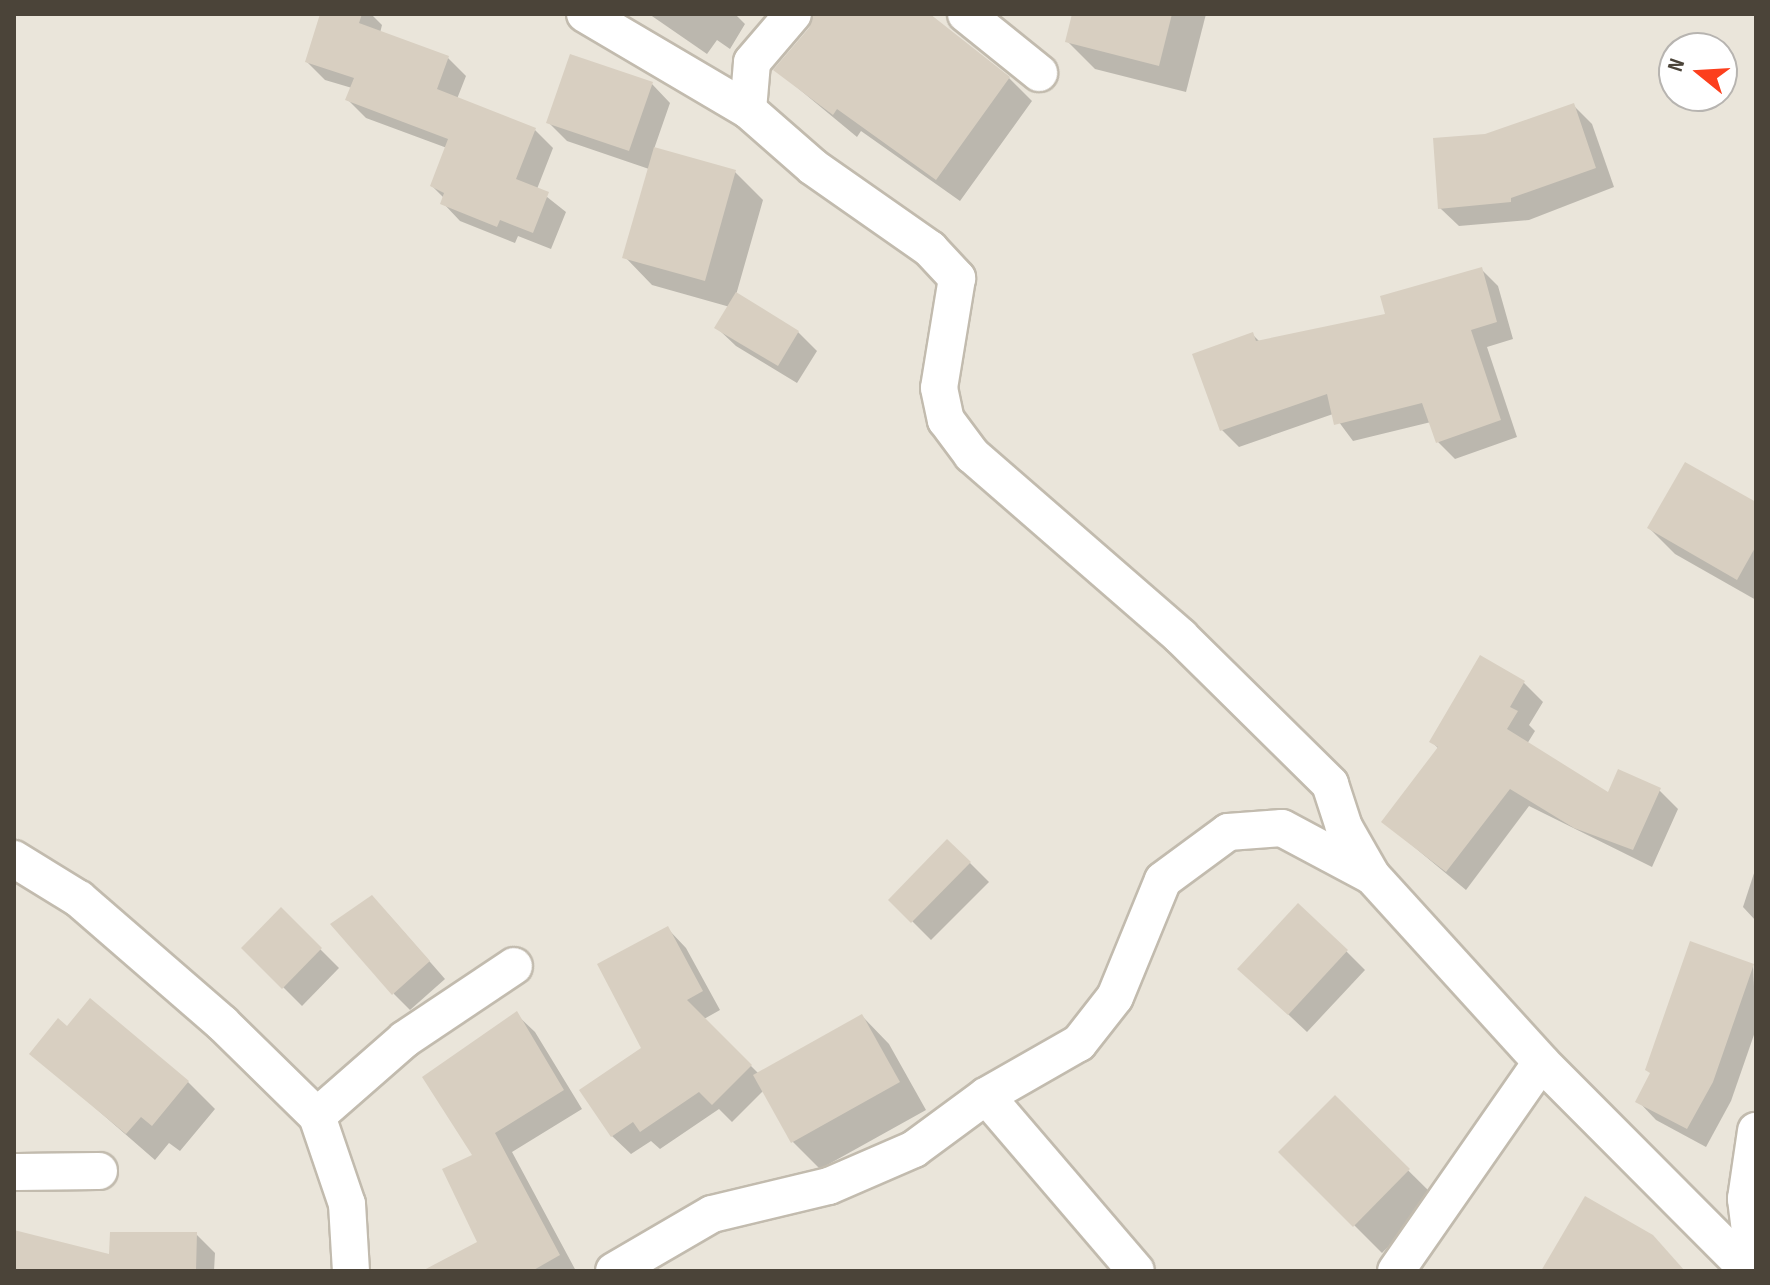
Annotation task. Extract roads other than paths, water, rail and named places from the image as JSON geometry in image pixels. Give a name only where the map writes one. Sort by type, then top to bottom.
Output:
[{"type":"street","points":[[585,14],[748,110],[813,167],[930,249],[957,278],[939,388],[946,420],[972,455],[1180,636],[1330,784],[1344,827],[1372,876],[1541,1062],[1752,1271]]},
{"type":"street","points":[[748,110],[752,62],[793,14]]},
{"type":"street","points":[[966,14],[1039,73]]},
{"type":"street","points":[[614,1271],[712,1214],[829,1186],[914,1149],[986,1096],[1079,1043],[1115,997],[1163,880],[1228,832],[1282,828],[1372,876]]},
{"type":"street","points":[[14,859],[79,899],[222,1023],[317,1116],[347,1204],[351,1271]]},
{"type":"street","points":[[317,1116],[405,1039],[514,966]]},
{"type":"street","points":[[1396,1271],[1541,1062]]},
{"type":"street","points":[[986,1096],[1136,1271]]},
{"type":"street","points":[[1752,1271],[1746,1199],[1756,1131]]},
{"type":"street","points":[[14,1172],[99,1171]]}]
